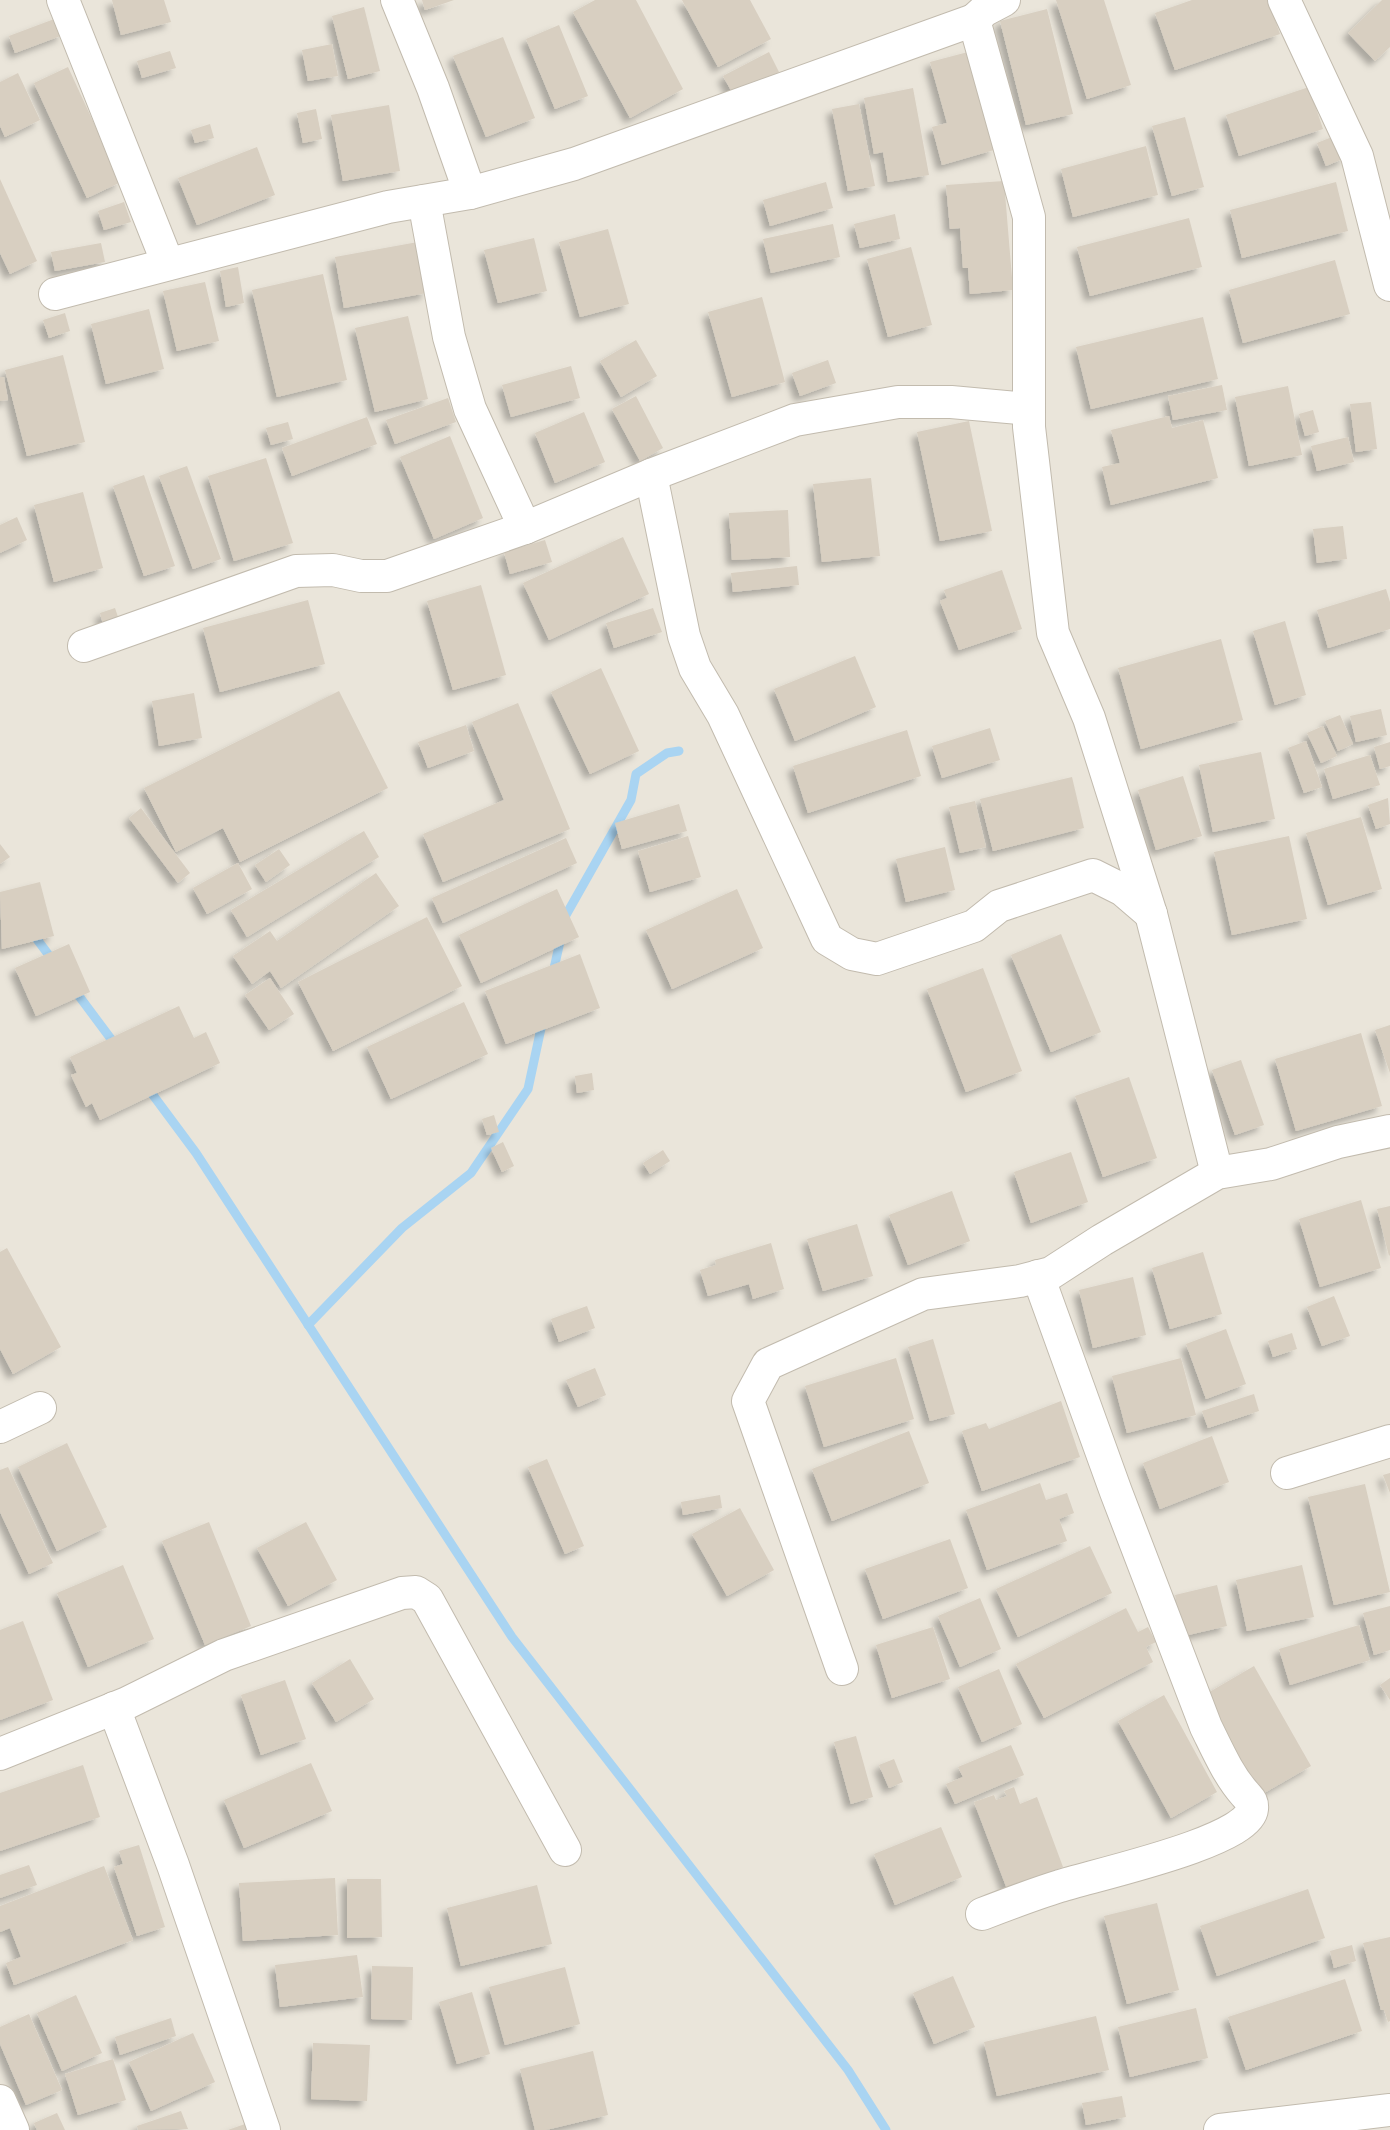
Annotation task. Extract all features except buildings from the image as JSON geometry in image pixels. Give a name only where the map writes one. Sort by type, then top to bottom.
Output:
[{"type":"street","points":[[63,0],[168,264]]},
{"type":"street","points":[[397,0],[433,88],[470,193]]},
{"type":"street","points":[[55,294],[388,207],[470,193],[574,164],[975,20],[985,10],[1004,0]]},
{"type":"street","points":[[1284,0],[1357,156],[1390,285]]},
{"type":"street","points":[[975,20],[1029,218],[1029,409],[1041,538],[1053,633],[1089,718],[1152,914],[1217,1173]]},
{"type":"street","points":[[424,201],[448,337],[470,409],[525,528]]},
{"type":"street","points":[[84,646],[297,571],[333,570],[361,576],[387,576],[525,528],[651,475],[795,420],[857,407],[898,402],[951,402],[1029,409]]},
{"type":"street","points":[[651,475],[684,636],[695,668],[723,715],[827,939],[852,954],[877,959],[974,926],[999,906],[1093,875],[1123,890],[1152,914]]},
{"type":"street","points":[[842,1669],[748,1401],[768,1364],[923,1294],[1051,1273],[1102,1239],[1217,1173],[1271,1164],[1338,1142],[1390,1131]]},
{"type":"street","points":[[982,1914],[1061,1885],[1139,1867],[1223,1835],[1250,1817],[1252,1810],[1251,1799],[1224,1763],[1197,1706],[1038,1276]]},
{"type":"street","points":[[0,1427],[40,1408]]},
{"type":"street","points":[[1287,1473],[1390,1441]]},
{"type":"street","points":[[0,1754],[114,1708],[224,1655],[402,1593],[416,1592],[427,1599],[565,1850]]},
{"type":"street","points":[[114,1708],[173,1865],[264,2130]]},
{"type":"street","points":[[0,2101],[13,2130]]},
{"type":"street","points":[[1220,2130],[1390,2110]]},
{"type":"shaded area","points":[[0,0],[1390,0],[1390,2130],[0,2130]]},
{"type":"waterway","points":[[564,923],[566,915],[631,800],[636,774],[667,753],[679,751]]},
{"type":"waterway","points":[[30,930],[54,962]]},
{"type":"waterway","points":[[553,973],[561,937]]},
{"type":"waterway","points":[[73,988],[117,1047]]},
{"type":"waterway","points":[[308,1325],[402,1228],[471,1173],[528,1089],[543,1019]]},
{"type":"waterway","points":[[147,1087],[196,1153],[512,1637],[848,2070],[886,2130]]}]
